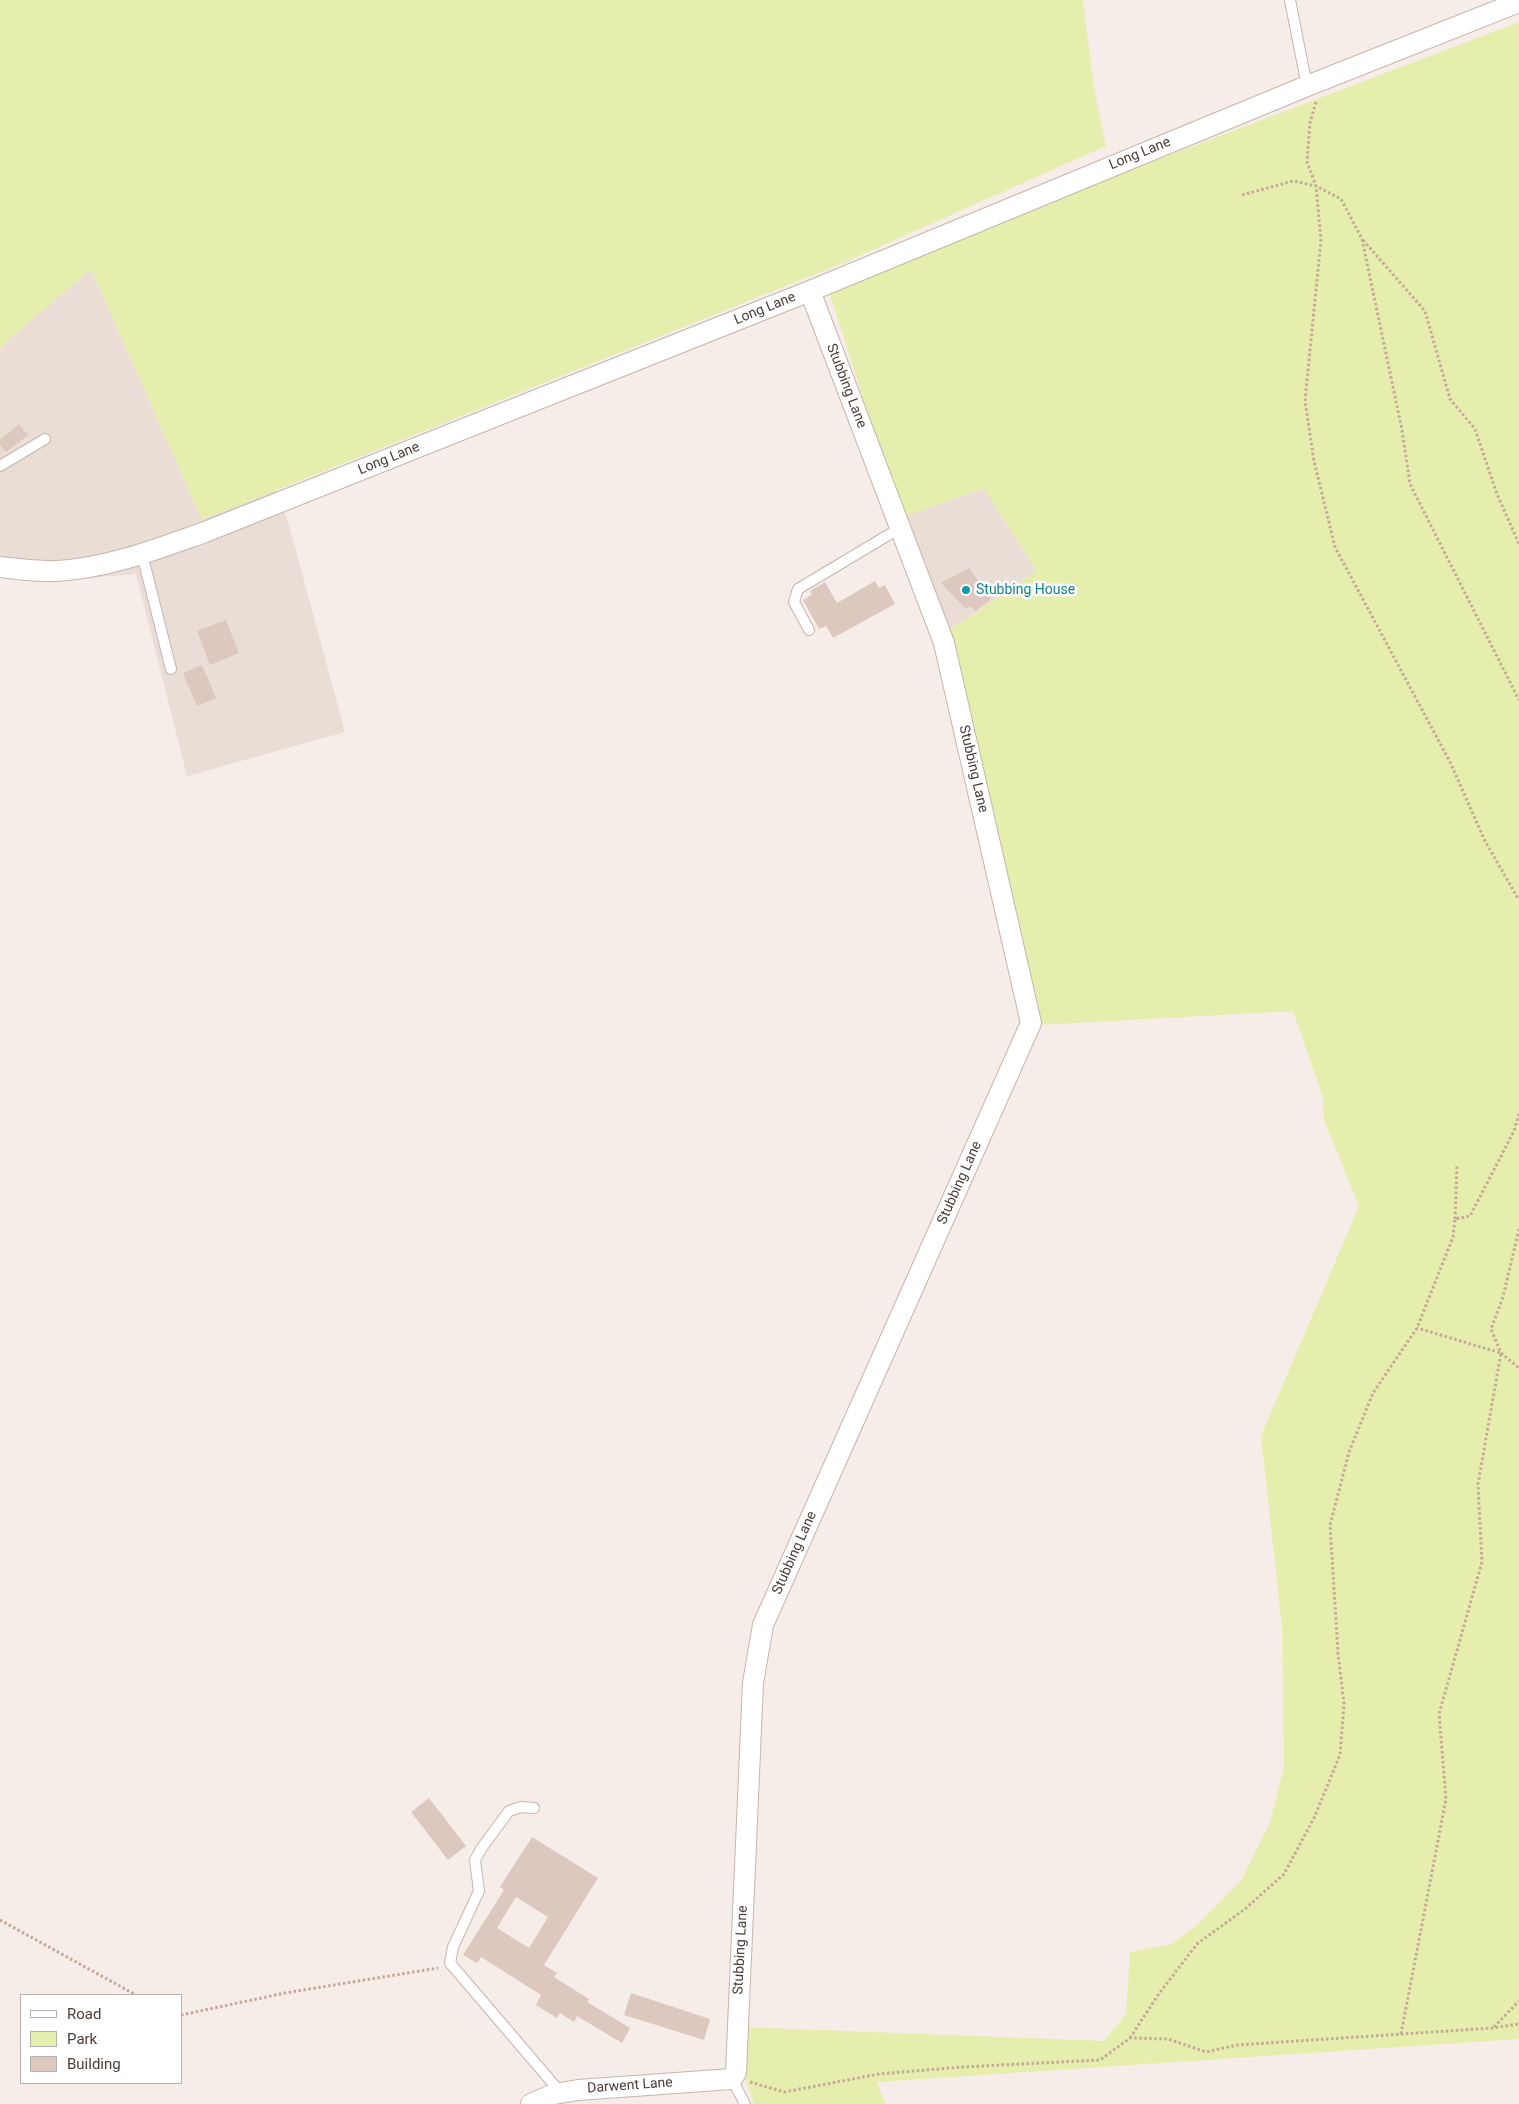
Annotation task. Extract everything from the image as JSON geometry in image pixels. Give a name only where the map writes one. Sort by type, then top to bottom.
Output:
[{"type":"street","name":"Long Lane","points":[[0,567],[56,571],[90,567],[142,554],[223,525],[810,292],[1307,86],[1519,2]]},
{"type":"street","name":"Stubbing Lane","points":[[732,2079],[736,2072],[753,1684],[763,1625],[1031,1023],[944,643],[810,292]]},
{"type":"street","name":"Darwent Lane","points":[[531,2104],[561,2093],[578,2090],[732,2079]]},
{"type":"lane","points":[[1290,0],[1307,86]]},
{"type":"lane","points":[[0,466],[45,439]]},
{"type":"lane","points":[[809,630],[794,602],[798,589],[805,583],[900,528]]},
{"type":"lane","points":[[142,554],[171,669]]},
{"type":"lane","points":[[534,1808],[521,1807],[509,1811],[475,1860],[479,1890],[453,1947],[450,1963],[561,2093]]},
{"type":"lane","points":[[732,2079],[745,2104]]},
{"type":"path","points":[[1307,86],[1316,103],[1310,123],[1307,162],[1316,186],[1321,240],[1305,401],[1314,461],[1335,547],[1450,762],[1485,841],[1519,900]]},
{"type":"path","points":[[1242,195],[1293,181],[1316,186],[1341,199],[1362,239],[1425,311],[1450,399],[1475,430],[1497,494],[1519,544]]},
{"type":"path","points":[[1362,239],[1402,430],[1410,484],[1519,700]]},
{"type":"path","points":[[1455,1219],[1470,1216],[1514,1131],[1519,1114]]},
{"type":"path","points":[[732,2079],[784,2092],[879,2074],[962,2067],[1100,2060],[1130,2038],[1158,1995],[1197,1944],[1245,1909],[1284,1874],[1314,1818],[1340,1755],[1344,1704],[1338,1653],[1330,1525],[1349,1452],[1373,1393],[1417,1328],[1453,1237],[1457,1166]]},
{"type":"path","points":[[1401,2034],[1446,1800],[1439,1714],[1482,1562],[1478,1484],[1501,1353],[1491,1329],[1503,1297],[1519,1229]]},
{"type":"path","points":[[1417,1328],[1501,1353],[1519,1368]]},
{"type":"path","points":[[0,1920],[134,1994]]},
{"type":"path","points":[[182,2015],[285,1993],[441,1968],[450,1963]]},
{"type":"path","points":[[1493,2028],[1519,2001]]},
{"type":"path","points":[[1130,2038],[1168,2039],[1206,2052],[1237,2045],[1493,2028],[1519,2024]]},
{"type":"shaded area","points":[[91,269],[202,519],[275,490],[286,514],[345,732],[187,776],[136,574],[63,580],[0,577],[0,349]]},
{"type":"shaded area","points":[[984,488],[1037,571],[947,632],[901,518]]},
{"type":"green space","points":[[0,0],[1083,0],[1094,88],[1106,146],[843,263],[202,520],[91,269],[0,349]]},
{"type":"green space","points":[[1519,22],[1519,2039],[877,2082],[885,2104],[754,2104],[746,2081],[742,2027],[1104,2041],[1126,2014],[1130,1952],[1172,1944],[1199,1923],[1242,1879],[1270,1822],[1284,1767],[1282,1627],[1261,1436],[1359,1206],[1324,1120],[1323,1097],[1293,1011],[1037,1025],[947,632],[1037,571],[984,488],[901,518],[830,294],[1120,174]]},
{"type":"building","points":[[19,424],[28,435],[6,452],[0,445],[0,440]]},
{"type":"building","name":"Stubbing House","points":[[969,568],[991,599],[975,611],[971,606],[966,609],[941,583]]},
{"type":"building","points":[[875,581],[879,588],[885,585],[895,604],[833,638],[826,626],[819,629],[803,600],[812,594],[810,591],[825,582],[837,603]]},
{"type":"building","points":[[226,620],[239,653],[210,665],[197,631]]},
{"type":"building","points":[[202,665],[216,698],[197,706],[183,673]]},
{"type":"building","points":[[429,1798],[466,1846],[448,1860],[411,1812]]},
{"type":"building","points":[[532,1837],[598,1878],[544,1965],[557,1973],[554,1977],[589,1999],[587,2002],[630,2028],[622,2043],[577,2016],[574,2022],[560,2013],[557,2018],[536,2005],[541,1995],[481,1957],[477,1963],[463,1955],[504,1890],[500,1887]],"holes":[[[516,1897],[548,1917],[529,1948],[497,1928]]]},
{"type":"building","points":[[631,1993],[710,2019],[704,2040],[624,2015]]},
{"type":"place","name":"Stubbing House","points":[[966,590]]}]
